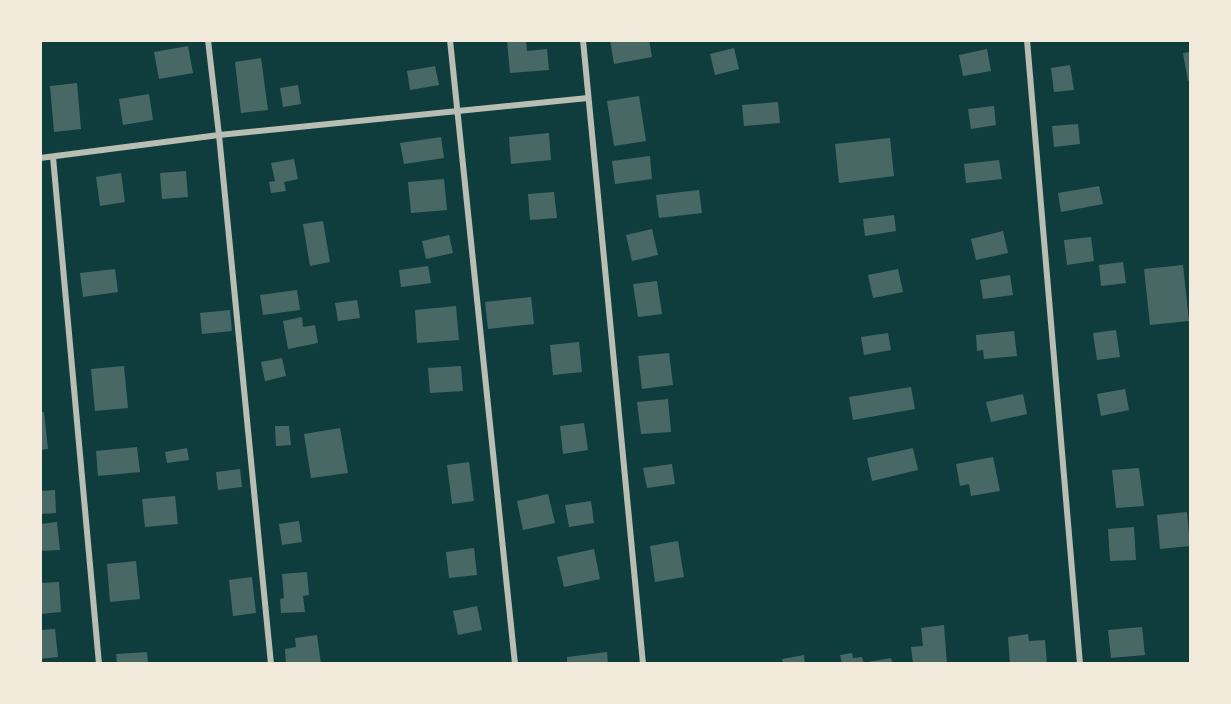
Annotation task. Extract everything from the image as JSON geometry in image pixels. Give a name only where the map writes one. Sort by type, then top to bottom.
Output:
[{"type":"street","points":[[208,40],[271,663]]},
{"type":"street","points":[[450,40],[515,663]]},
{"type":"street","points":[[583,40],[643,663]]},
{"type":"street","points":[[1027,40],[1080,663]]},
{"type":"street","points":[[40,158],[219,135],[588,98]]},
{"type":"street","points":[[53,157],[99,663]]},
{"type":"building","points":[[507,40],[526,40],[527,51],[547,49],[549,70],[510,73]]},
{"type":"building","points":[[610,40],[649,40],[652,57],[614,64]]},
{"type":"building","points":[[188,46],[193,73],[159,79],[154,52]]},
{"type":"building","points":[[734,48],[739,69],[715,75],[710,54]]},
{"type":"building","points":[[987,49],[991,71],[963,76],[959,55]]},
{"type":"building","points":[[1190,52],[1190,80],[1188,81],[1183,53]]},
{"type":"building","points":[[261,58],[268,110],[241,113],[235,62]]},
{"type":"building","points":[[1070,65],[1074,90],[1054,92],[1051,68]]},
{"type":"building","points":[[435,66],[439,85],[410,90],[407,71]]},
{"type":"building","points":[[77,83],[81,129],[54,132],[50,86]]},
{"type":"building","points":[[298,85],[301,104],[283,107],[280,88]]},
{"type":"building","points":[[149,94],[153,120],[123,125],[119,99]]},
{"type":"building","points":[[639,96],[646,141],[614,146],[607,101]]},
{"type":"building","points":[[778,102],[780,123],[744,126],[742,105]]},
{"type":"building","points":[[994,106],[996,125],[971,129],[968,109]]},
{"type":"building","points":[[1078,124],[1080,144],[1054,147],[1052,126]]},
{"type":"building","points":[[549,133],[551,160],[511,164],[509,137]]},
{"type":"building","points":[[441,137],[444,158],[404,164],[400,143]]},
{"type":"building","points":[[890,138],[894,176],[839,183],[835,144]]},
{"type":"building","points":[[650,156],[652,179],[615,184],[612,161]]},
{"type":"building","points":[[294,159],[298,179],[284,182],[286,191],[271,193],[269,182],[275,181],[271,163]]},
{"type":"building","points":[[999,160],[1002,179],[966,183],[964,164]]},
{"type":"building","points":[[186,171],[188,197],[162,199],[160,173]]},
{"type":"building","points":[[121,173],[125,202],[100,206],[96,177]]},
{"type":"building","points":[[444,179],[447,210],[411,213],[408,182]]},
{"type":"building","points":[[1099,186],[1103,204],[1061,212],[1058,193]]},
{"type":"building","points":[[699,190],[702,213],[659,218],[656,195]]},
{"type":"building","points":[[554,192],[557,218],[530,220],[528,194]]},
{"type":"building","points":[[894,215],[896,231],[865,236],[863,219]]},
{"type":"building","points":[[323,221],[330,262],[310,266],[303,224]]},
{"type":"building","points":[[652,229],[658,255],[632,261],[626,235]]},
{"type":"building","points":[[1003,231],[1008,253],[976,260],[971,239]]},
{"type":"building","points":[[449,235],[453,253],[426,259],[422,241]]},
{"type":"building","points":[[1091,237],[1094,261],[1067,265],[1064,240]]},
{"type":"building","points":[[1123,262],[1126,283],[1101,286],[1099,265]]},
{"type":"building","points":[[1183,265],[1189,321],[1150,325],[1144,269]]},
{"type":"building","points":[[428,266],[431,283],[401,287],[399,270]]},
{"type":"building","points":[[115,269],[118,292],[83,297],[80,273]]},
{"type":"building","points":[[898,269],[903,292],[873,298],[868,275]]},
{"type":"building","points":[[1010,275],[1013,295],[983,299],[980,280]]},
{"type":"building","points":[[657,281],[662,314],[638,317],[633,284]]},
{"type":"building","points":[[297,290],[300,310],[263,315],[260,295]]},
{"type":"building","points":[[531,297],[534,324],[488,329],[485,302]]},
{"type":"building","points":[[357,300],[360,318],[338,321],[335,303]]},
{"type":"building","points":[[456,306],[459,340],[417,343],[415,310]]},
{"type":"building","points":[[230,310],[232,331],[202,334],[200,313]]},
{"type":"building","points":[[302,317],[303,327],[315,325],[318,343],[288,349],[283,321]]},
{"type":"building","points":[[1116,330],[1120,357],[1097,360],[1093,333]]},
{"type":"building","points":[[1014,331],[1017,356],[984,359],[983,350],[977,351],[976,335]]},
{"type":"building","points":[[888,333],[891,350],[864,355],[861,337]]},
{"type":"building","points":[[579,342],[582,372],[553,375],[550,345]]},
{"type":"building","points":[[669,353],[673,385],[642,389],[638,356]]},
{"type":"building","points":[[282,358],[286,376],[265,381],[261,362]]},
{"type":"building","points":[[124,366],[128,408],[95,411],[91,369]]},
{"type":"building","points":[[461,366],[463,391],[430,393],[428,368]]},
{"type":"building","points":[[911,387],[915,409],[853,420],[849,397]]},
{"type":"building","points":[[1125,389],[1129,410],[1101,416],[1097,394]]},
{"type":"building","points":[[1023,394],[1027,414],[991,422],[986,402]]},
{"type":"building","points":[[668,399],[671,432],[641,434],[637,402]]},
{"type":"building","points":[[40,412],[44,412],[48,449],[40,450]]},
{"type":"building","points":[[584,423],[588,450],[563,454],[560,426]]},
{"type":"building","points":[[275,426],[289,426],[291,445],[276,446]]},
{"type":"building","points":[[340,428],[348,473],[311,478],[304,434]]},
{"type":"building","points":[[137,447],[140,472],[98,476],[96,451]]},
{"type":"building","points":[[187,448],[189,460],[167,463],[165,452]]},
{"type":"building","points":[[913,448],[918,470],[872,481],[867,458]]},
{"type":"building","points":[[993,457],[1000,491],[971,496],[969,484],[960,486],[956,464]]},
{"type":"building","points":[[469,462],[474,501],[452,504],[447,465]]},
{"type":"building","points":[[672,464],[675,484],[647,488],[643,468]]},
{"type":"building","points":[[1139,468],[1144,506],[1116,508],[1112,470]]},
{"type":"building","points":[[240,469],[242,487],[218,490],[216,472]]},
{"type":"building","points":[[55,490],[56,513],[40,514],[40,491]]},
{"type":"building","points":[[548,494],[555,523],[523,530],[517,501]]},
{"type":"building","points":[[175,496],[178,524],[145,527],[142,499]]},
{"type":"building","points":[[591,501],[594,523],[569,527],[565,505]]},
{"type":"building","points":[[1187,512],[1190,546],[1160,549],[1157,515]]},
{"type":"building","points":[[299,521],[302,542],[282,545],[279,524]]},
{"type":"building","points":[[57,522],[60,550],[40,551],[40,524]]},
{"type":"building","points":[[1134,527],[1136,560],[1110,561],[1108,529]]},
{"type":"building","points":[[678,541],[684,577],[655,582],[650,546]]},
{"type":"building","points":[[474,548],[477,575],[449,578],[446,552]]},
{"type":"building","points":[[594,549],[600,579],[564,587],[557,557]]},
{"type":"building","points":[[136,561],[140,599],[110,602],[107,564]]},
{"type":"building","points":[[307,572],[309,595],[303,596],[305,612],[281,613],[280,599],[284,598],[282,574]]},
{"type":"building","points":[[252,577],[256,613],[233,616],[229,580]]},
{"type":"building","points":[[59,582],[61,612],[40,614],[40,583]]},
{"type":"building","points":[[477,606],[482,630],[458,635],[453,611]]},
{"type":"building","points":[[944,625],[947,664],[913,664],[911,647],[923,646],[921,628]]},
{"type":"building","points":[[1142,627],[1145,655],[1111,658],[1108,630]]},
{"type":"building","points":[[55,629],[58,657],[40,659],[40,630]]},
{"type":"building","points":[[1028,634],[1029,641],[1045,640],[1047,664],[1010,664],[1008,637]]},
{"type":"building","points":[[317,635],[321,664],[286,664],[285,649],[296,647],[295,638]]},
{"type":"building","points":[[147,652],[148,664],[117,664],[116,654]]},
{"type":"building","points":[[607,652],[608,664],[567,664],[567,657]]},
{"type":"building","points":[[852,653],[853,658],[862,657],[864,664],[842,664],[840,655]]},
{"type":"building","points":[[804,655],[805,664],[783,664],[782,659]]},
{"type":"building","points":[[891,658],[893,664],[868,664],[868,662]]}]
